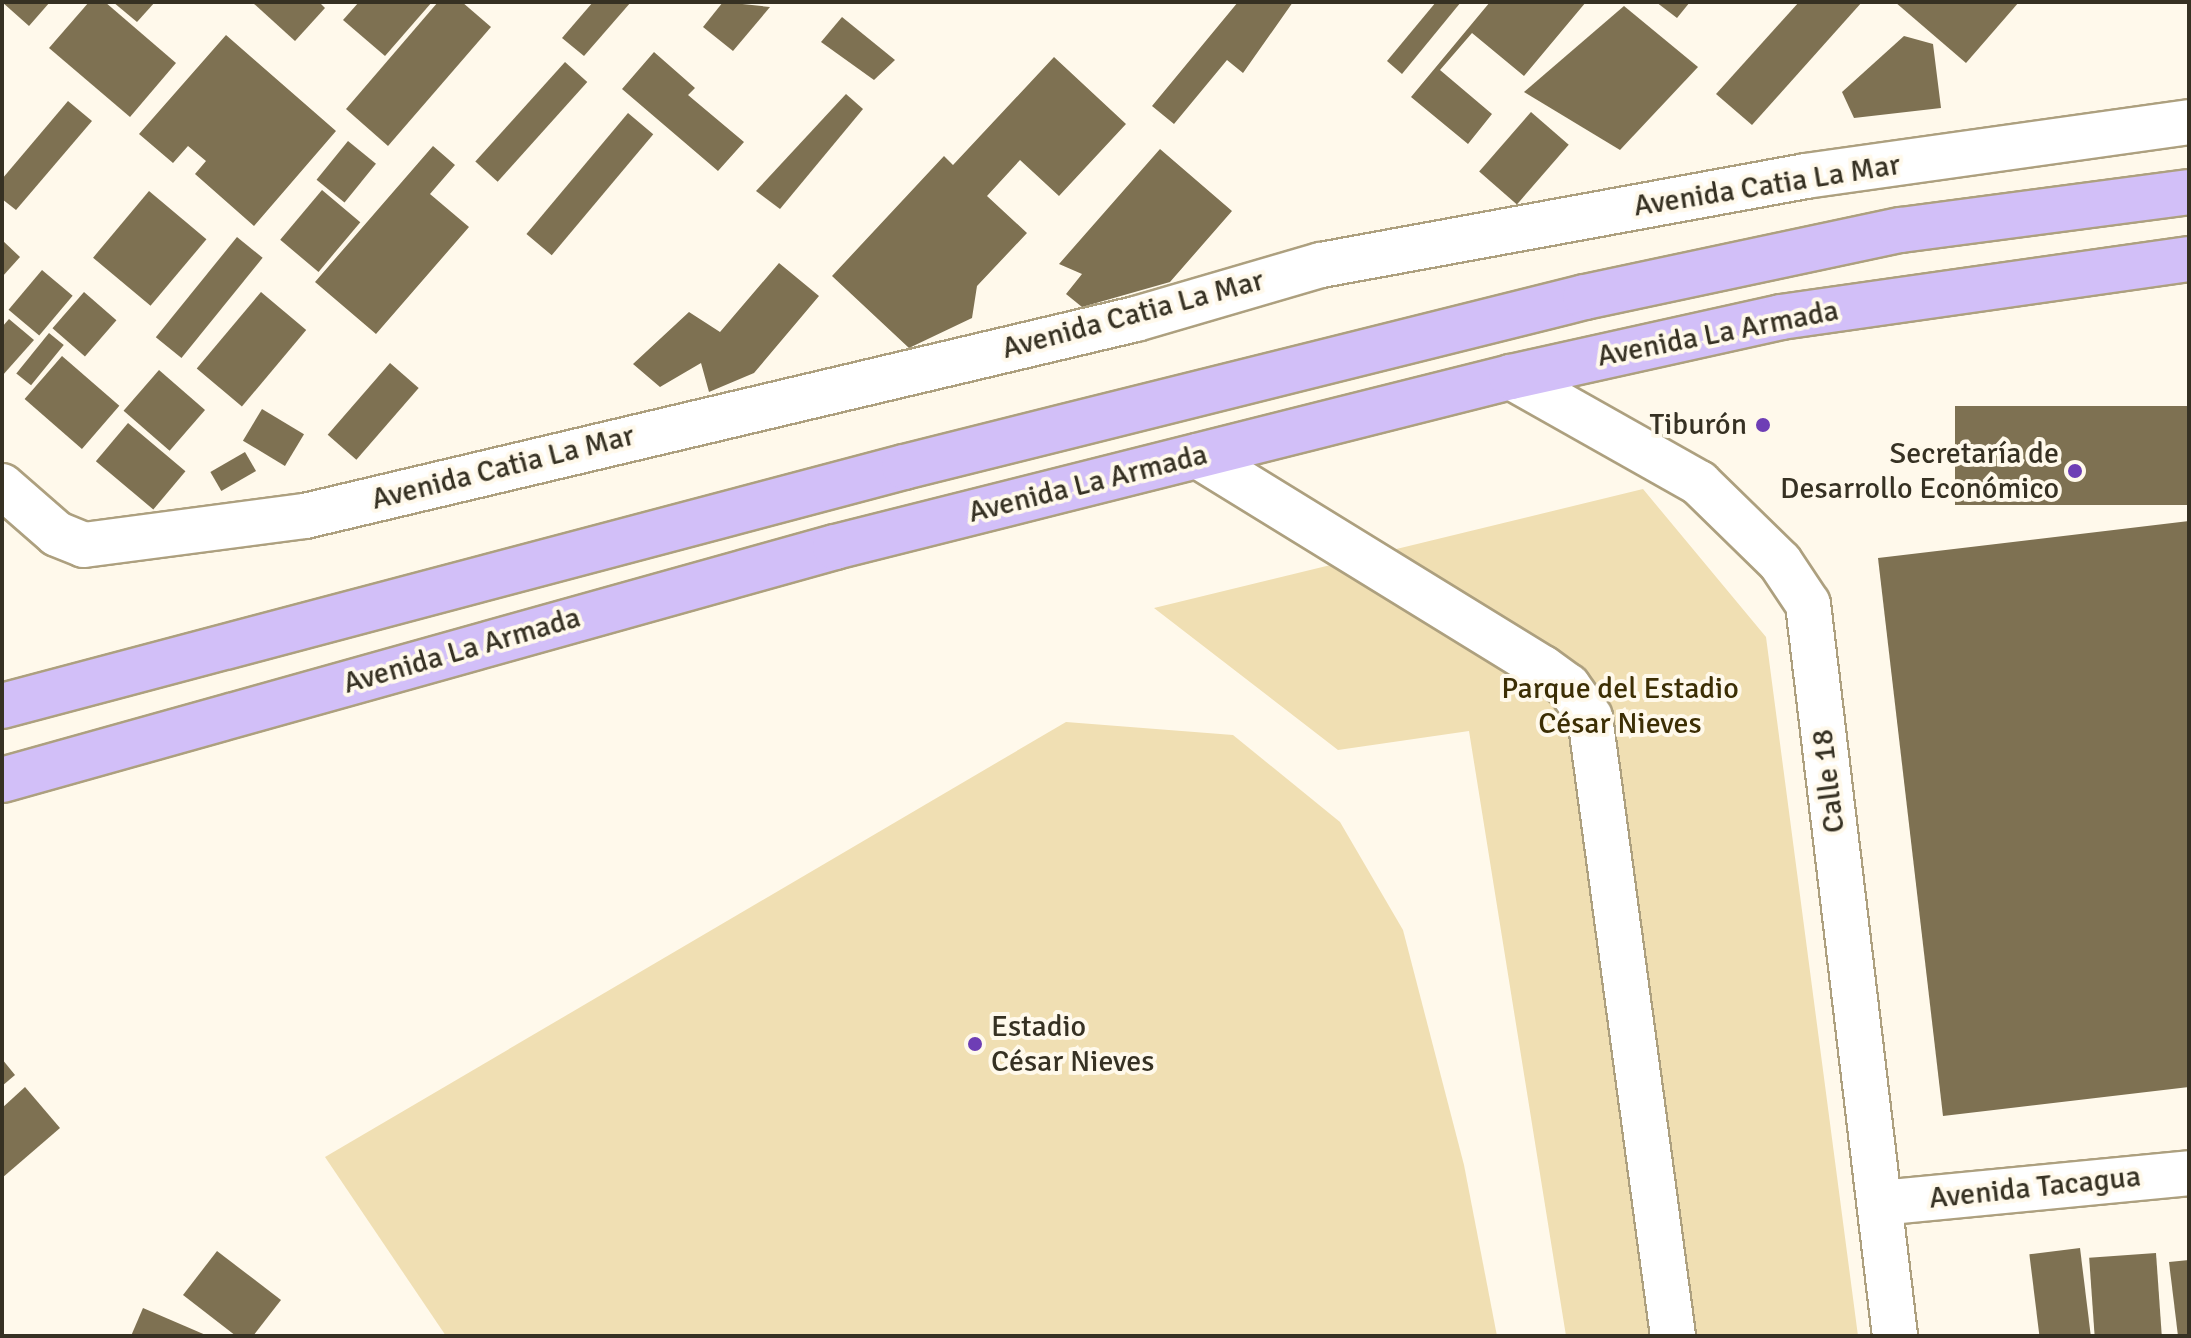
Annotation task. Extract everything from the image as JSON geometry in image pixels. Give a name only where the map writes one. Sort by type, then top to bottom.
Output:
[{"type":"main road","name":"Avenida La Armada","points":[[2,706],[904,467],[1585,297],[1901,230],[2189,192]]},
{"type":"main road","name":"Avenida La Armada","points":[[2,780],[835,547],[1511,377],[1781,317],[2189,259]]},
{"type":"street","name":"Avenida Catia La Mar","points":[[2,486],[57,534],[84,545],[305,516],[1136,319],[1321,265],[1806,176],[2189,122]]},
{"type":"street","name":"Calle 18","points":[[1511,377],[1699,483],[1780,562],[1808,604],[1895,1336]]},
{"type":"street","points":[[1198,456],[1543,668],[1568,686],[1590,717],[1673,1336]]},
{"type":"street","name":"Avenida Tacagua","points":[[1880,1203],[2189,1173]]},
{"type":"green space","name":"Parque del Estadio César Nieves","points":[[1643,489],[1766,637],[1858,1336],[1566,1336],[1469,731],[1338,750],[1154,608]]},
{"type":"green space","name":"Estadio César Nieves","points":[[1066,722],[1233,735],[1340,822],[1403,930],[1464,1165],[1497,1336],[446,1336],[325,1157]]},
{"type":"building","points":[[2,2],[50,2],[29,26]]},
{"type":"building","points":[[89,2],[105,2],[176,63],[130,117],[49,48]]},
{"type":"building","points":[[113,2],[155,2],[137,22]]},
{"type":"building","points":[[252,2],[319,2],[325,8],[295,41]]},
{"type":"building","points":[[359,2],[432,2],[385,56],[343,20]]},
{"type":"building","points":[[438,2],[462,2],[491,27],[388,146],[346,109]]},
{"type":"building","points":[[593,2],[631,2],[584,56],[562,38]]},
{"type":"building","points":[[723,2],[770,7],[733,51],[703,27]]},
{"type":"building","points":[[1238,2],[1293,2],[1243,73],[1227,60],[1174,124],[1152,106]]},
{"type":"building","points":[[1436,2],[1461,2],[1402,74],[1387,61]]},
{"type":"building","points":[[1490,2],[1586,2],[1524,76],[1472,33],[1440,70],[1492,114],[1468,144],[1411,97]]},
{"type":"building","points":[[1656,2],[1690,2],[1677,18]]},
{"type":"building","points":[[1799,2],[1862,2],[1752,125],[1716,94]]},
{"type":"building","points":[[1895,2],[2019,2],[1966,63]]},
{"type":"building","points":[[1624,6],[1698,67],[1620,150],[1524,92]]},
{"type":"building","points":[[842,17],[895,60],[874,80],[821,42]]},
{"type":"building","points":[[226,35],[336,131],[254,226],[195,174],[206,161],[188,146],[173,163],[139,134]]},
{"type":"building","points":[[1904,36],[1933,44],[1941,108],[1854,118],[1842,92]]},
{"type":"building","points":[[654,52],[695,88],[688,95],[744,142],[718,171],[622,89]]},
{"type":"building","points":[[1054,57],[1126,124],[1059,196],[1020,160],[987,196],[1027,233],[977,286],[972,318],[909,348],[832,276],[944,156],[953,165]]},
{"type":"building","points":[[565,62],[587,82],[498,182],[475,162]]},
{"type":"building","points":[[846,94],[863,109],[780,209],[756,191]]},
{"type":"building","points":[[68,101],[92,121],[16,210],[2,199],[2,179]]},
{"type":"building","points":[[1531,112],[1569,145],[1517,204],[1479,172]]},
{"type":"building","points":[[628,113],[653,134],[552,255],[526,234]]},
{"type":"building","points":[[348,141],[376,164],[345,203],[317,180]]},
{"type":"building","points":[[433,146],[455,165],[430,194],[469,227],[376,334],[315,282]]},
{"type":"building","points":[[1160,149],[1232,211],[1170,282],[1082,307],[1066,294],[1082,274],[1059,264]]},
{"type":"building","points":[[322,190],[360,222],[319,272],[280,240]]},
{"type":"building","points":[[149,191],[206,239],[151,306],[93,258]]},
{"type":"building","points":[[237,237],[263,258],[181,358],[156,337]]},
{"type":"building","points":[[2,240],[20,257],[2,277]]},
{"type":"building","points":[[779,263],[819,296],[754,373],[709,392],[701,363],[660,387],[633,364],[689,312],[720,332]]},
{"type":"building","points":[[42,270],[73,296],[39,336],[9,310]]},
{"type":"building","points":[[84,292],[116,320],[85,356],[53,328]]},
{"type":"building","points":[[261,292],[306,330],[242,407],[197,369]]},
{"type":"building","points":[[9,319],[34,340],[2,376],[2,327]]},
{"type":"building","points":[[49,333],[64,345],[31,385],[16,373]]},
{"type":"building","points":[[62,356],[119,406],[82,449],[25,399]]},
{"type":"building","points":[[390,363],[419,388],[356,460],[328,435]]},
{"type":"building","points":[[159,370],[205,410],[170,451],[124,411]]},
{"type":"building","name":"Secretaría de Desarrollo Económico","points":[[1955,406],[2189,406],[2189,505],[1955,505]]},
{"type":"building","points":[[262,409],[304,434],[285,466],[243,441]]},
{"type":"building","points":[[128,423],[185,471],[153,510],[96,461]]},
{"type":"building","points":[[245,452],[256,471],[221,491],[210,472]]},
{"type":"building","points":[[2189,521],[2189,1087],[1943,1116],[1878,558]]},
{"type":"building","points":[[2,1059],[15,1075],[2,1086]]},
{"type":"building","points":[[25,1087],[60,1128],[2,1178],[2,1108]]},
{"type":"building","points":[[2080,1248],[2091,1336],[2039,1336],[2029,1254]]},
{"type":"building","points":[[217,1251],[281,1300],[253,1336],[236,1336],[183,1295]]},
{"type":"building","points":[[2156,1253],[2162,1336],[2095,1336],[2089,1258]]},
{"type":"building","points":[[2189,1260],[2189,1336],[2178,1336],[2169,1262]]},
{"type":"building","points":[[143,1308],[208,1336],[131,1336]]},
{"type":"place","name":"Tiburón","points":[[1763,425]]},
{"type":"place","name":"Secretaría de Desarrollo Económico","points":[[2075,471]]},
{"type":"place","name":"Estadio César Nieves","points":[[975,1044]]}]
